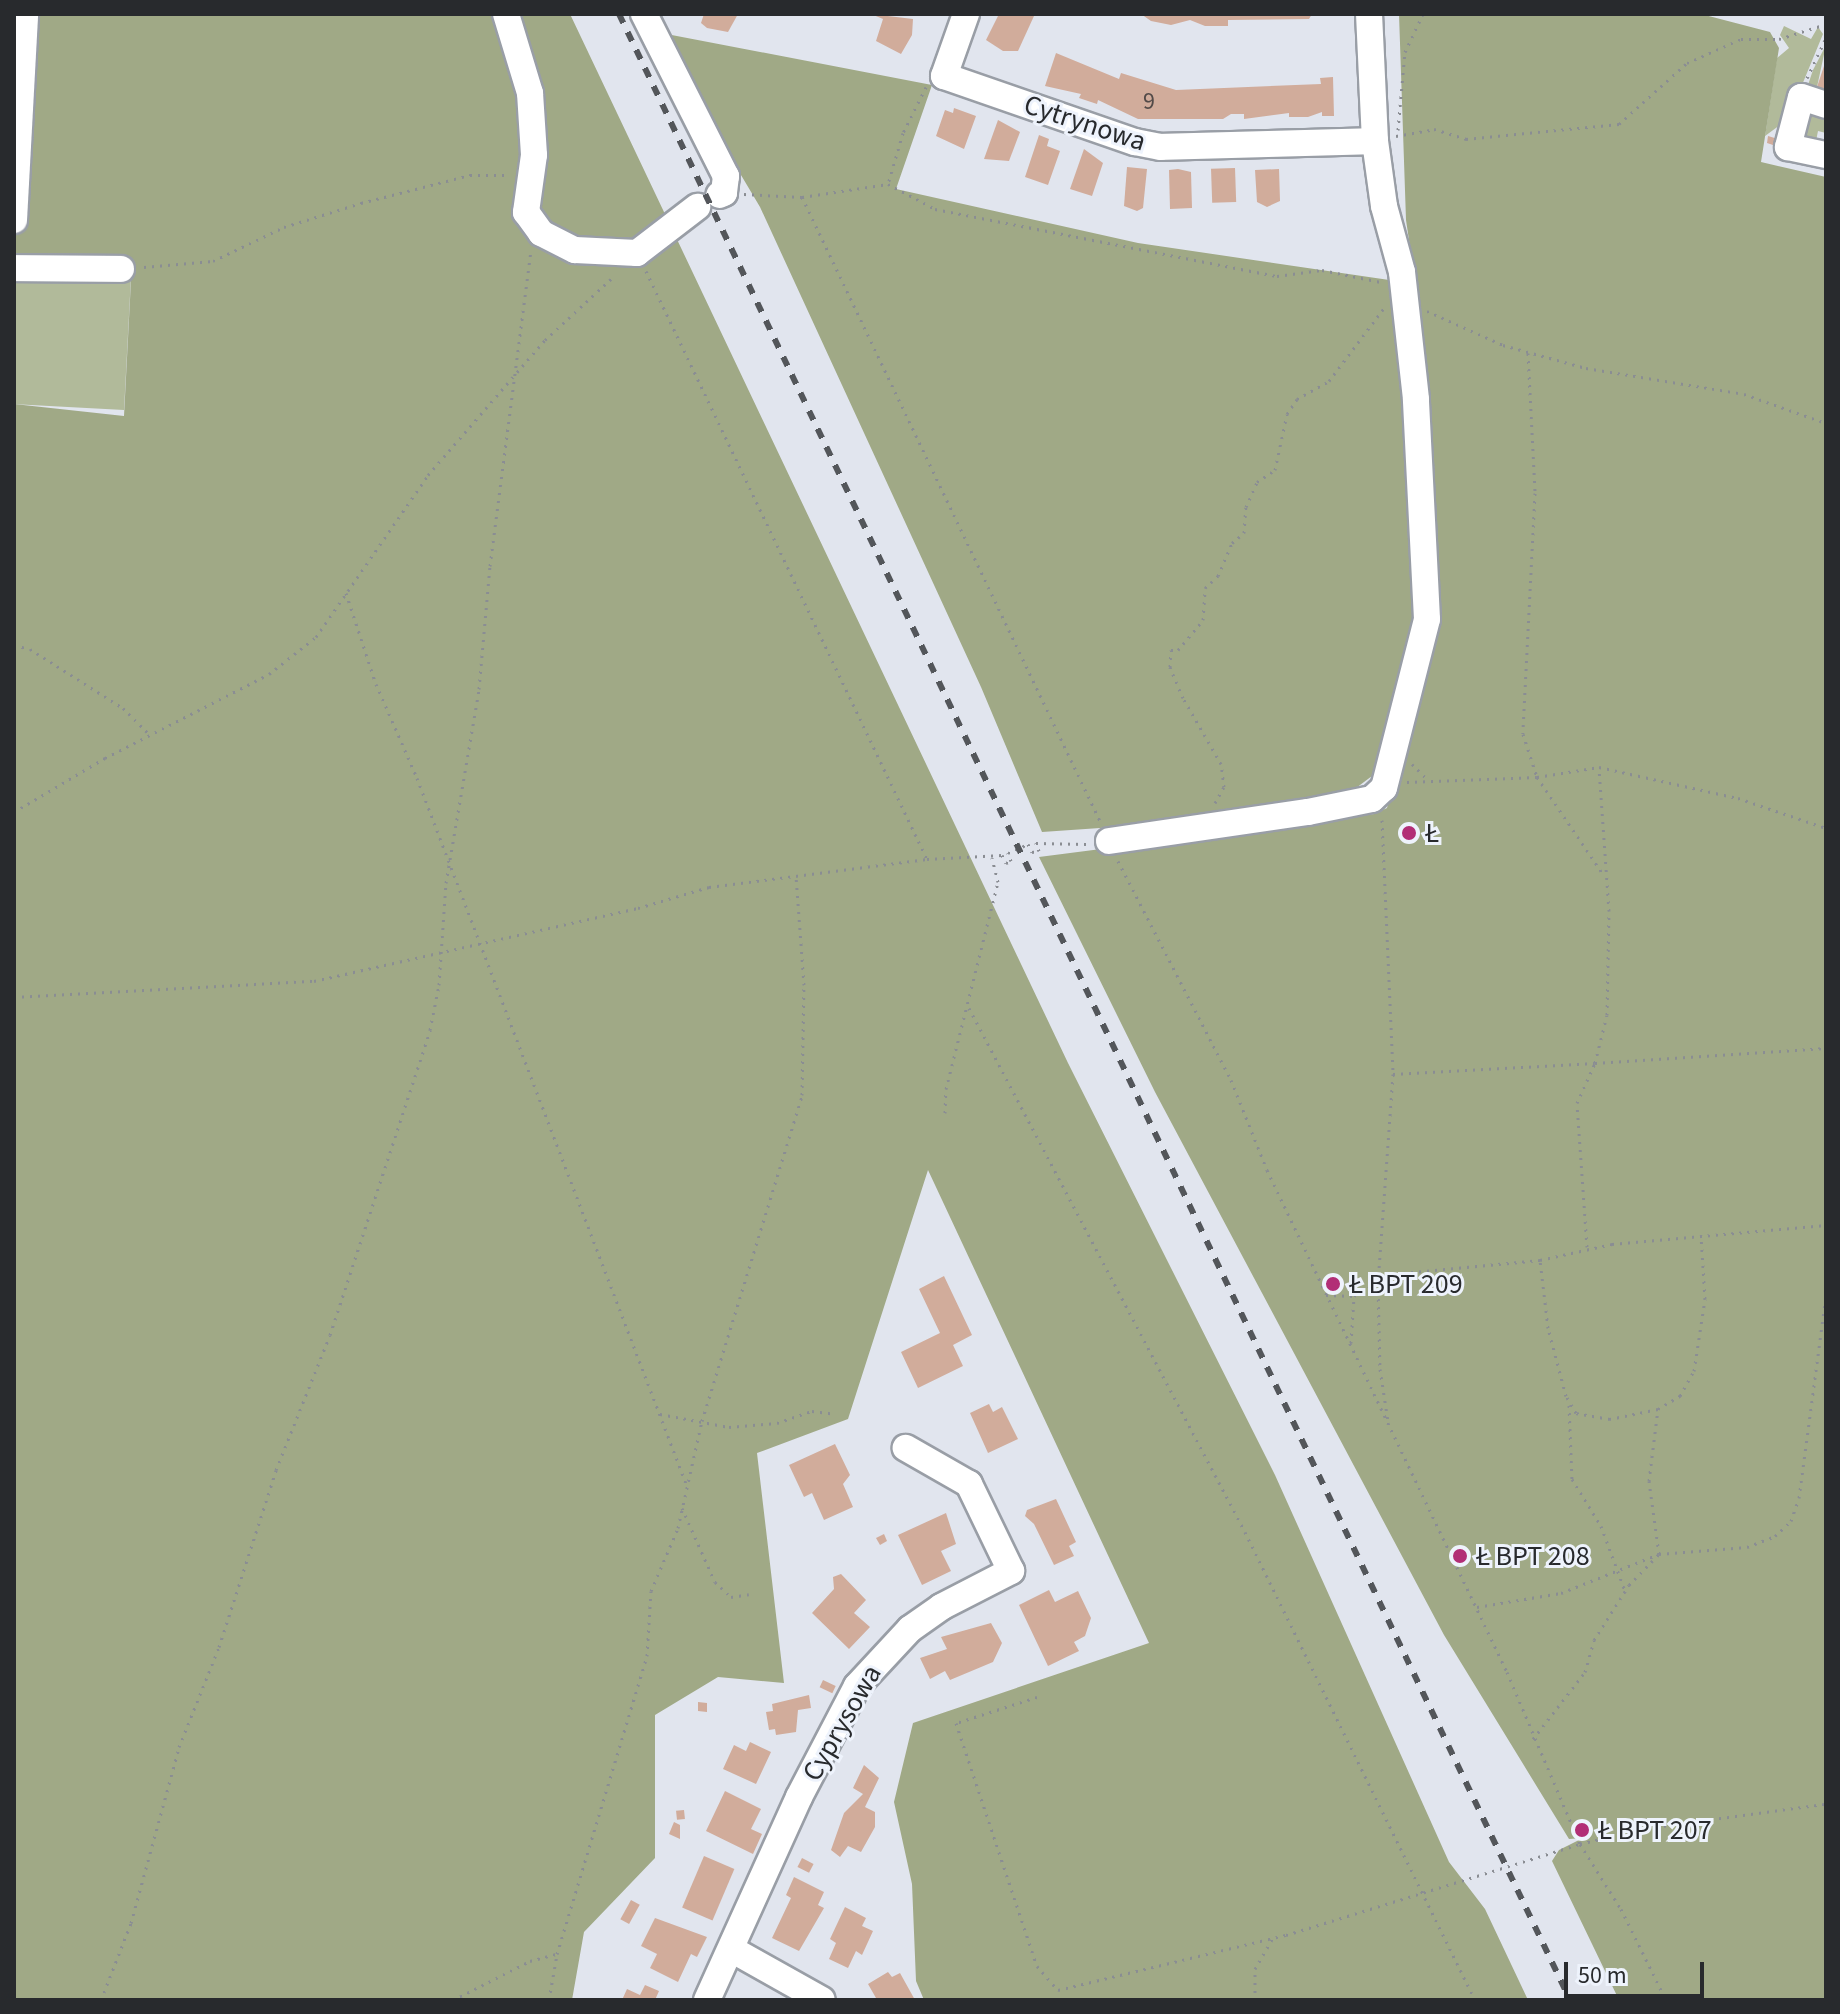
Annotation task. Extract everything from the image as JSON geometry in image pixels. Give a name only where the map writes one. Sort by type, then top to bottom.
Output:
[{"type":"street","points":[[14,220],[25,14]]},
{"type":"street","points":[[506,14],[530,93],[531,175],[526,212],[541,233],[575,250],[637,253],[713,199],[726,176],[644,14]]},
{"type":"street","points":[[945,73],[966,14]]},
{"type":"street","points":[[1109,841],[1308,812],[1372,799],[1384,788],[1427,619],[1417,414],[1398,292],[1389,142],[1369,14]]},
{"type":"street","name":"Cytrynowa","points":[[945,73],[1161,147],[1389,142]]},
{"type":"street","points":[[1814,101],[1788,147],[1826,155]]},
{"type":"street","points":[[14,268],[121,269]]},
{"type":"street","name":"Cyprysowa","points":[[707,2000],[857,1686],[910,1629],[1011,1571],[969,1484],[906,1448]]},
{"type":"street","points":[[731,1949],[822,2000]]},
{"type":"path","points":[[1423,14],[1405,52],[1389,142],[1434,129],[1466,139],[1619,124],[1687,63],[1741,39],[1779,39],[1826,24]]},
{"type":"path","points":[[1814,101],[1826,38]]},
{"type":"path","points":[[888,184],[913,109],[928,84],[945,73]]},
{"type":"path","points":[[121,269],[213,261],[284,227],[470,175],[531,175]]},
{"type":"path","points":[[713,199],[802,197],[888,184],[935,209],[1277,276],[1322,270],[1398,292],[1528,352],[1586,368],[1744,394],[1826,423]]},
{"type":"path","points":[[802,197],[1109,841],[1231,1080],[1326,1295],[1477,1607],[1580,1844],[1621,1909],[1666,2000]]},
{"type":"path","points":[[101,2000],[131,1923],[179,1747],[366,1228],[430,1030],[449,863],[479,689],[490,566],[518,372],[535,223]]},
{"type":"path","points":[[14,812],[150,735],[269,674],[316,637],[428,475],[518,372],[637,253],[927,859]]},
{"type":"path","points":[[1213,807],[1224,787],[1221,764],[1183,698],[1170,667],[1171,650],[1178,650],[1203,620],[1205,588],[1218,576],[1232,543],[1244,533],[1246,507],[1257,482],[1275,470],[1287,414],[1297,399],[1329,381],[1398,292]]},
{"type":"path","points":[[1528,352],[1535,493],[1523,734],[1537,777],[1603,874]]},
{"type":"path","points":[[346,593],[376,684],[449,863],[687,1487]]},
{"type":"path","points":[[14,645],[30,649],[123,708],[150,735]]},
{"type":"path","points":[[1587,1249],[1577,1103],[1595,1063],[1607,1015],[1609,911],[1603,874],[1605,807],[1599,767]]},
{"type":"path","points":[[1389,1424],[1380,1369],[1378,1283],[1393,1074],[1392,991],[1379,851],[1384,788],[1426,778],[1537,777],[1599,767],[1738,798],[1826,828]]},
{"type":"path","points":[[14,997],[314,981],[480,944],[709,887],[927,859],[992,858],[1002,855],[1006,863],[1011,861],[1008,853],[1028,844],[1032,852],[1039,851],[1036,843],[1065,847]]},
{"type":"path","points":[[945,1113],[946,1089],[969,1008],[998,882],[992,858]]},
{"type":"path","points":[[549,2000],[557,1954],[647,1656],[651,1591],[682,1508],[702,1421],[802,1095],[804,985],[796,877]]},
{"type":"path","points":[[969,1008],[1245,1532],[1475,2000]]},
{"type":"path","points":[[1393,1074],[1826,1048]]},
{"type":"path","points":[[1326,1295],[1354,1296],[1403,1273],[1540,1260],[1587,1249],[1701,1235],[1826,1225]]},
{"type":"path","points":[[1569,1402],[1576,1413],[1610,1419],[1658,1409],[1680,1396],[1694,1371],[1705,1299],[1701,1235]]},
{"type":"path","points":[[1540,1260],[1548,1328],[1569,1402],[1572,1479],[1583,1491],[1620,1570],[1625,1591]]},
{"type":"path","points":[[1351,1346],[1354,1296]]},
{"type":"path","points":[[1477,1607],[1561,1593],[1659,1554],[1747,1547],[1775,1536],[1791,1521],[1799,1498],[1826,1296]]},
{"type":"path","points":[[1658,1409],[1649,1481],[1659,1554]]},
{"type":"path","points":[[660,1414],[744,1427],[812,1411],[835,1414]]},
{"type":"path","points":[[682,1508],[715,1582],[731,1597],[749,1594]]},
{"type":"path","points":[[1533,1739],[1585,1672],[1594,1640],[1625,1591],[1659,1554]]},
{"type":"path","points":[[1037,1697],[956,1723],[1037,1966],[1058,1990],[1273,1938],[1422,1890],[1640,1829],[1826,1804]]},
{"type":"path","points":[[1255,2000],[1255,1969],[1273,1938]]},
{"type":"path","points":[[453,2000],[530,1961],[557,1954]]},
{"type":"green space","points":[[21,14],[570,14],[1068,1063],[1275,1475],[1449,1862],[1485,1909],[1528,2000],[924,2000],[916,1981],[912,1884],[894,1802],[913,1723],[1149,1643],[928,1170],[848,1419],[757,1453],[784,1683],[718,1677],[655,1715],[655,1858],[584,1932],[572,2000],[14,2000],[14,404],[124,416],[131,280],[14,274]]},
{"type":"green space","points":[[1399,14],[1701,14],[1770,32],[1779,48],[1761,162],[1826,177],[1826,2000],[1619,2000],[1552,1861],[1559,1850],[1583,1838],[1569,1839],[1444,1635],[1155,1092],[1039,857],[1374,814],[1387,808],[1434,626],[1419,307],[1406,220]]},
{"type":"green space","points":[[1784,26],[1811,39],[1818,27],[1823,34],[1788,119],[1765,136],[1777,58],[1789,48],[1780,35]]},
{"type":"green space","points":[[656,32],[932,85],[896,189],[1138,243],[1396,281],[1417,621],[1376,773],[1352,791],[1129,826],[1042,832],[981,687],[760,207]]},
{"type":"green space","points":[[1826,45],[1817,87],[1808,85],[1813,70]]},
{"type":"green space","points":[[1814,112],[1826,113],[1826,133],[1818,131],[1816,141],[1806,141],[1807,118]]},
{"type":"green space","points":[[14,274],[131,280],[124,410],[14,404]]},
{"type":"building","points":[[704,14],[738,14],[728,32],[707,28],[701,23]]},
{"type":"building","points":[[871,14],[913,19],[912,35],[901,54],[876,41],[883,19]]},
{"type":"building","points":[[999,14],[1034,16],[1018,51],[1003,51],[986,40]]},
{"type":"building","points":[[1141,14],[1312,14],[1309,19],[1228,20],[1228,26],[1205,26],[1190,20],[1171,25],[1151,21]]},
{"type":"building","points":[[1056,53],[1119,79],[1121,73],[1176,90],[1321,84],[1320,78],[1333,77],[1334,116],[1322,116],[1322,112],[1308,117],[1289,117],[1289,113],[1244,119],[1244,114],[1231,114],[1223,119],[1138,119],[1098,100],[1097,104],[1079,98],[1081,94],[1045,86]]},
{"type":"building","points":[[1826,60],[1826,90],[1817,87]]},
{"type":"building","points":[[954,108],[976,116],[964,149],[936,136],[945,110],[953,113]]},
{"type":"building","points":[[998,120],[1020,132],[1009,161],[984,159]]},
{"type":"building","points":[[1039,135],[1049,139],[1047,146],[1060,151],[1048,185],[1025,177]]},
{"type":"building","points":[[1768,136],[1778,139],[1776,146],[1767,143]]},
{"type":"building","points":[[1084,149],[1103,163],[1092,196],[1070,189]]},
{"type":"building","points":[[1127,167],[1147,169],[1143,208],[1137,211],[1124,206]]},
{"type":"building","points":[[1235,168],[1236,202],[1212,203],[1211,169]]},
{"type":"building","points":[[1279,169],[1280,201],[1267,207],[1257,202],[1255,170]]},
{"type":"building","points":[[1169,170],[1191,172],[1192,208],[1170,209]]},
{"type":"building","points":[[944,1276],[972,1335],[953,1345],[963,1366],[918,1388],[901,1352],[940,1333],[919,1289]]},
{"type":"building","points":[[989,1404],[993,1412],[1002,1407],[1018,1439],[988,1453],[970,1413]]},
{"type":"building","points":[[835,1444],[850,1475],[843,1484],[853,1507],[824,1520],[812,1493],[804,1497],[789,1465]]},
{"type":"building","points":[[1056,1499],[1076,1542],[1069,1546],[1074,1556],[1054,1565],[1034,1524],[1025,1516],[1027,1510]]},
{"type":"building","points":[[946,1513],[956,1544],[941,1551],[951,1571],[922,1585],[898,1535]]},
{"type":"building","points":[[884,1534],[887,1541],[880,1545],[876,1538]]},
{"type":"building","points":[[841,1574],[866,1600],[854,1613],[870,1627],[849,1649],[812,1613],[834,1589],[833,1577]]},
{"type":"building","points":[[1049,1590],[1055,1602],[1078,1591],[1091,1618],[1085,1636],[1074,1642],[1079,1651],[1048,1666],[1019,1605]]},
{"type":"building","points":[[991,1623],[1002,1643],[993,1662],[950,1680],[945,1671],[930,1679],[920,1658],[947,1649],[941,1637]]},
{"type":"building","points":[[823,1680],[836,1686],[832,1693],[820,1687]]},
{"type":"building","points":[[809,1695],[811,1708],[798,1710],[796,1732],[776,1735],[775,1729],[769,1730],[766,1712],[773,1711],[772,1704]]},
{"type":"building","points":[[698,1702],[707,1703],[707,1712],[698,1711]]},
{"type":"building","points":[[750,1742],[771,1752],[756,1784],[723,1769],[734,1745],[746,1751]]},
{"type":"building","points":[[864,1765],[879,1778],[865,1807],[875,1812],[875,1827],[861,1852],[848,1846],[840,1857],[831,1850],[844,1813],[863,1794],[853,1788]]},
{"type":"building","points":[[725,1791],[761,1809],[751,1829],[762,1834],[753,1854],[706,1831]]},
{"type":"building","points":[[684,1810],[685,1819],[677,1820],[676,1811]]},
{"type":"building","points":[[674,1822],[680,1825],[680,1839],[669,1834]]},
{"type":"building","points":[[704,1856],[734,1869],[712,1920],[682,1908]]},
{"type":"building","points":[[802,1858],[814,1864],[809,1873],[797,1867]]},
{"type":"building","points":[[794,1877],[824,1892],[818,1905],[824,1908],[799,1951],[772,1938],[791,1898],[786,1895]]},
{"type":"building","points":[[631,1900],[640,1905],[629,1924],[620,1919]]},
{"type":"building","points":[[845,1907],[866,1918],[862,1926],[873,1931],[862,1955],[856,1951],[848,1968],[829,1959],[836,1943],[830,1939]]},
{"type":"building","points":[[655,1918],[707,1937],[697,1957],[691,1954],[678,1982],[650,1968],[657,1954],[641,1946]]},
{"type":"building","points":[[888,1972],[892,1977],[900,1973],[915,2000],[876,1998],[868,1984]]},
{"type":"building","points":[[645,1985],[659,1991],[655,2000],[622,2000],[627,1989],[640,1995]]},
{"type":"railway","points":[[619,14],[1570,2000]]},
{"type":"place","name":"Ł","points":[[1409,833]]},
{"type":"place","name":"Ł BPT 209","points":[[1333,1284]]},
{"type":"place","name":"Ł BPT 208","points":[[1460,1556]]},
{"type":"place","name":"Ł BPT 207","points":[[1582,1830]]}]
